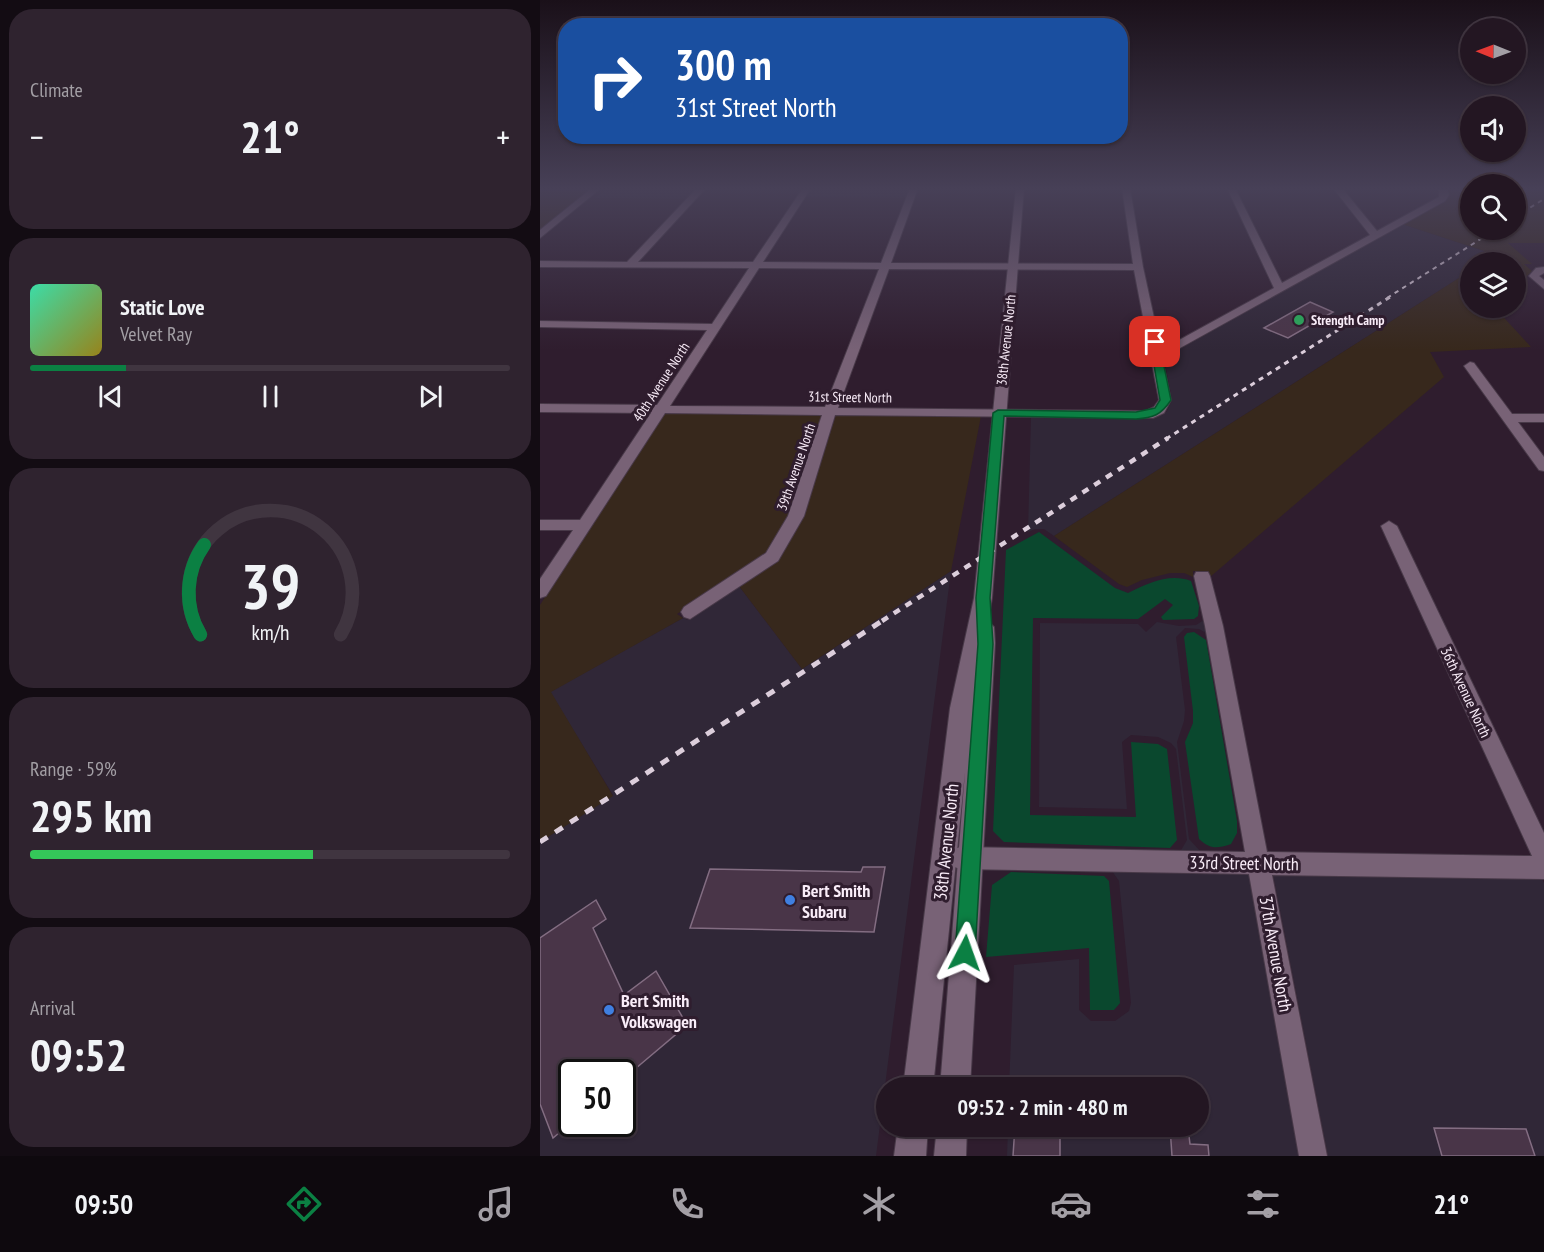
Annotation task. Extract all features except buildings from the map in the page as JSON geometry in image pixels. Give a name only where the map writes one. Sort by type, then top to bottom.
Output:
[{"type":"main road","name":"38th Avenue North","points":[[919,1077],[961,708],[983,598],[1015,242]]},
{"type":"main road","name":"38th Avenue North","points":[[956,1077],[985,644],[983,598]]},
{"type":"main road","points":[[910,1156],[912,1137]]},
{"type":"main road","points":[[950,1156],[951,1137]]},
{"type":"street","points":[[629,265],[651,242]]},
{"type":"street","name":"40th Avenue North","points":[[540,592],[771,242]]},
{"type":"street","name":"39th Avenue North","points":[[690,612],[772,557],[796,516],[830,412],[894,242]]},
{"type":"street","points":[[1134,242],[1158,356],[1365,242]]},
{"type":"street","points":[[1257,242],[1279,288]]},
{"type":"street","points":[[540,264],[1138,267]]},
{"type":"street","points":[[1544,270],[1539,270],[1534,276],[1544,286]]},
{"type":"street","points":[[540,324],[715,327]]},
{"type":"street","name":"31st Street North","points":[[540,408],[1148,415],[1159,410],[1165,400],[1158,356]]},
{"type":"street","points":[[1470,366],[1544,467]]},
{"type":"street","points":[[1507,418],[1544,418]]},
{"type":"street","points":[[540,525],[585,525]]},
{"type":"street","name":"36th Avenue North","points":[[1389,526],[1544,858]]},
{"type":"street","name":"37th Avenue North","points":[[1202,576],[1214,626],[1260,863],[1313,1156]]},
{"type":"street","name":"33rd Street North","points":[[944,858],[1544,868]]},
{"type":"shaded area","points":[[1370,242],[1456,242],[1487,252],[1460,252],[1460,277],[1054,536],[1044,529],[1028,532],[1031,417],[1136,419],[1163,415],[1172,400],[1164,357]]},
{"type":"shaded area","points":[[1457,242],[1544,242],[1508,243],[1518,252],[1487,252]]},
{"type":"shaded area","points":[[1526,266],[1532,271],[1526,277]]},
{"type":"shaded area","points":[[1460,277],[1460,318],[1504,318],[1531,347],[1430,352],[1444,377],[1210,577],[1208,571],[1193,571],[1193,577],[1184,573],[1170,573],[1142,580],[1127,587],[1119,584],[1054,536]]},
{"type":"shaded area","points":[[665,412],[823,415],[788,516],[765,555],[677,614],[683,618],[551,692],[613,796],[540,842],[540,605]]},
{"type":"shaded area","points":[[836,415],[981,416],[951,571],[802,669],[739,586],[780,557],[803,517]]},
{"type":"shaded area","points":[[951,571],[886,1077],[876,1077],[876,1137],[878,1137],[876,1156],[540,1156],[540,842],[613,795],[550,692],[683,618],[688,620],[739,586],[802,669]]},
{"type":"shaded area","points":[[1204,620],[1206,633],[1199,629],[1185,628],[1176,637],[1185,710],[1177,742],[1189,839],[1201,852],[1180,852],[1187,840],[1176,749],[1171,743],[1158,737],[1131,735],[1122,742],[1127,809],[1039,807],[1040,623],[1138,624],[1146,632],[1157,622],[1179,626],[1196,625]]},
{"type":"shaded area","points":[[1112,871],[1250,873],[1299,1156],[1007,1156],[1008,1137],[1209,1137],[1209,1077],[1009,1077],[1014,965],[1079,959],[1079,1010],[1091,1021],[1115,1021],[1129,1011],[1131,1003],[1119,881]]},
{"type":"shaded area","points":[[1273,874],[1542,879],[1544,883],[1544,1156],[1328,1156]]},
{"type":"green space","points":[[1039,532],[1115,588],[1128,593],[1167,579],[1191,581],[1199,606],[1198,616],[1194,619],[1163,620],[1161,617],[1173,605],[1165,599],[1138,619],[1033,618],[1030,815],[1136,817],[1131,742],[1158,744],[1167,749],[1177,840],[1170,848],[1004,842],[993,831],[1006,550]]},
{"type":"green space","points":[[1194,632],[1206,640],[1237,821],[1237,833],[1231,844],[1217,847],[1207,845],[1199,839],[1185,742],[1193,723],[1193,711],[1184,637],[1187,633]]},
{"type":"green space","points":[[1011,872],[1104,876],[1109,881],[1120,1003],[1114,1010],[1090,1010],[1089,948],[986,957],[992,885]]},
{"type":"railway","points":[[1387,298],[1476,242]]},
{"type":"railway","points":[[1166,439],[1390,297]]},
{"type":"railway","points":[[882,621],[1168,438]]},
{"type":"railway","points":[[540,842],[885,619]]},
{"type":"place","name":"Strength Camp","points":[[1299,320]]},
{"type":"place","name":"Bert Smith Subaru","points":[[790,900]]},
{"type":"place","name":"Bert Smith Volkswagen","points":[[609,1010]]},
{"type":"route","points":[[965,953],[985,644],[983,598],[998,413],[1148,415],[1159,410],[1165,400],[1155,342]]}]
